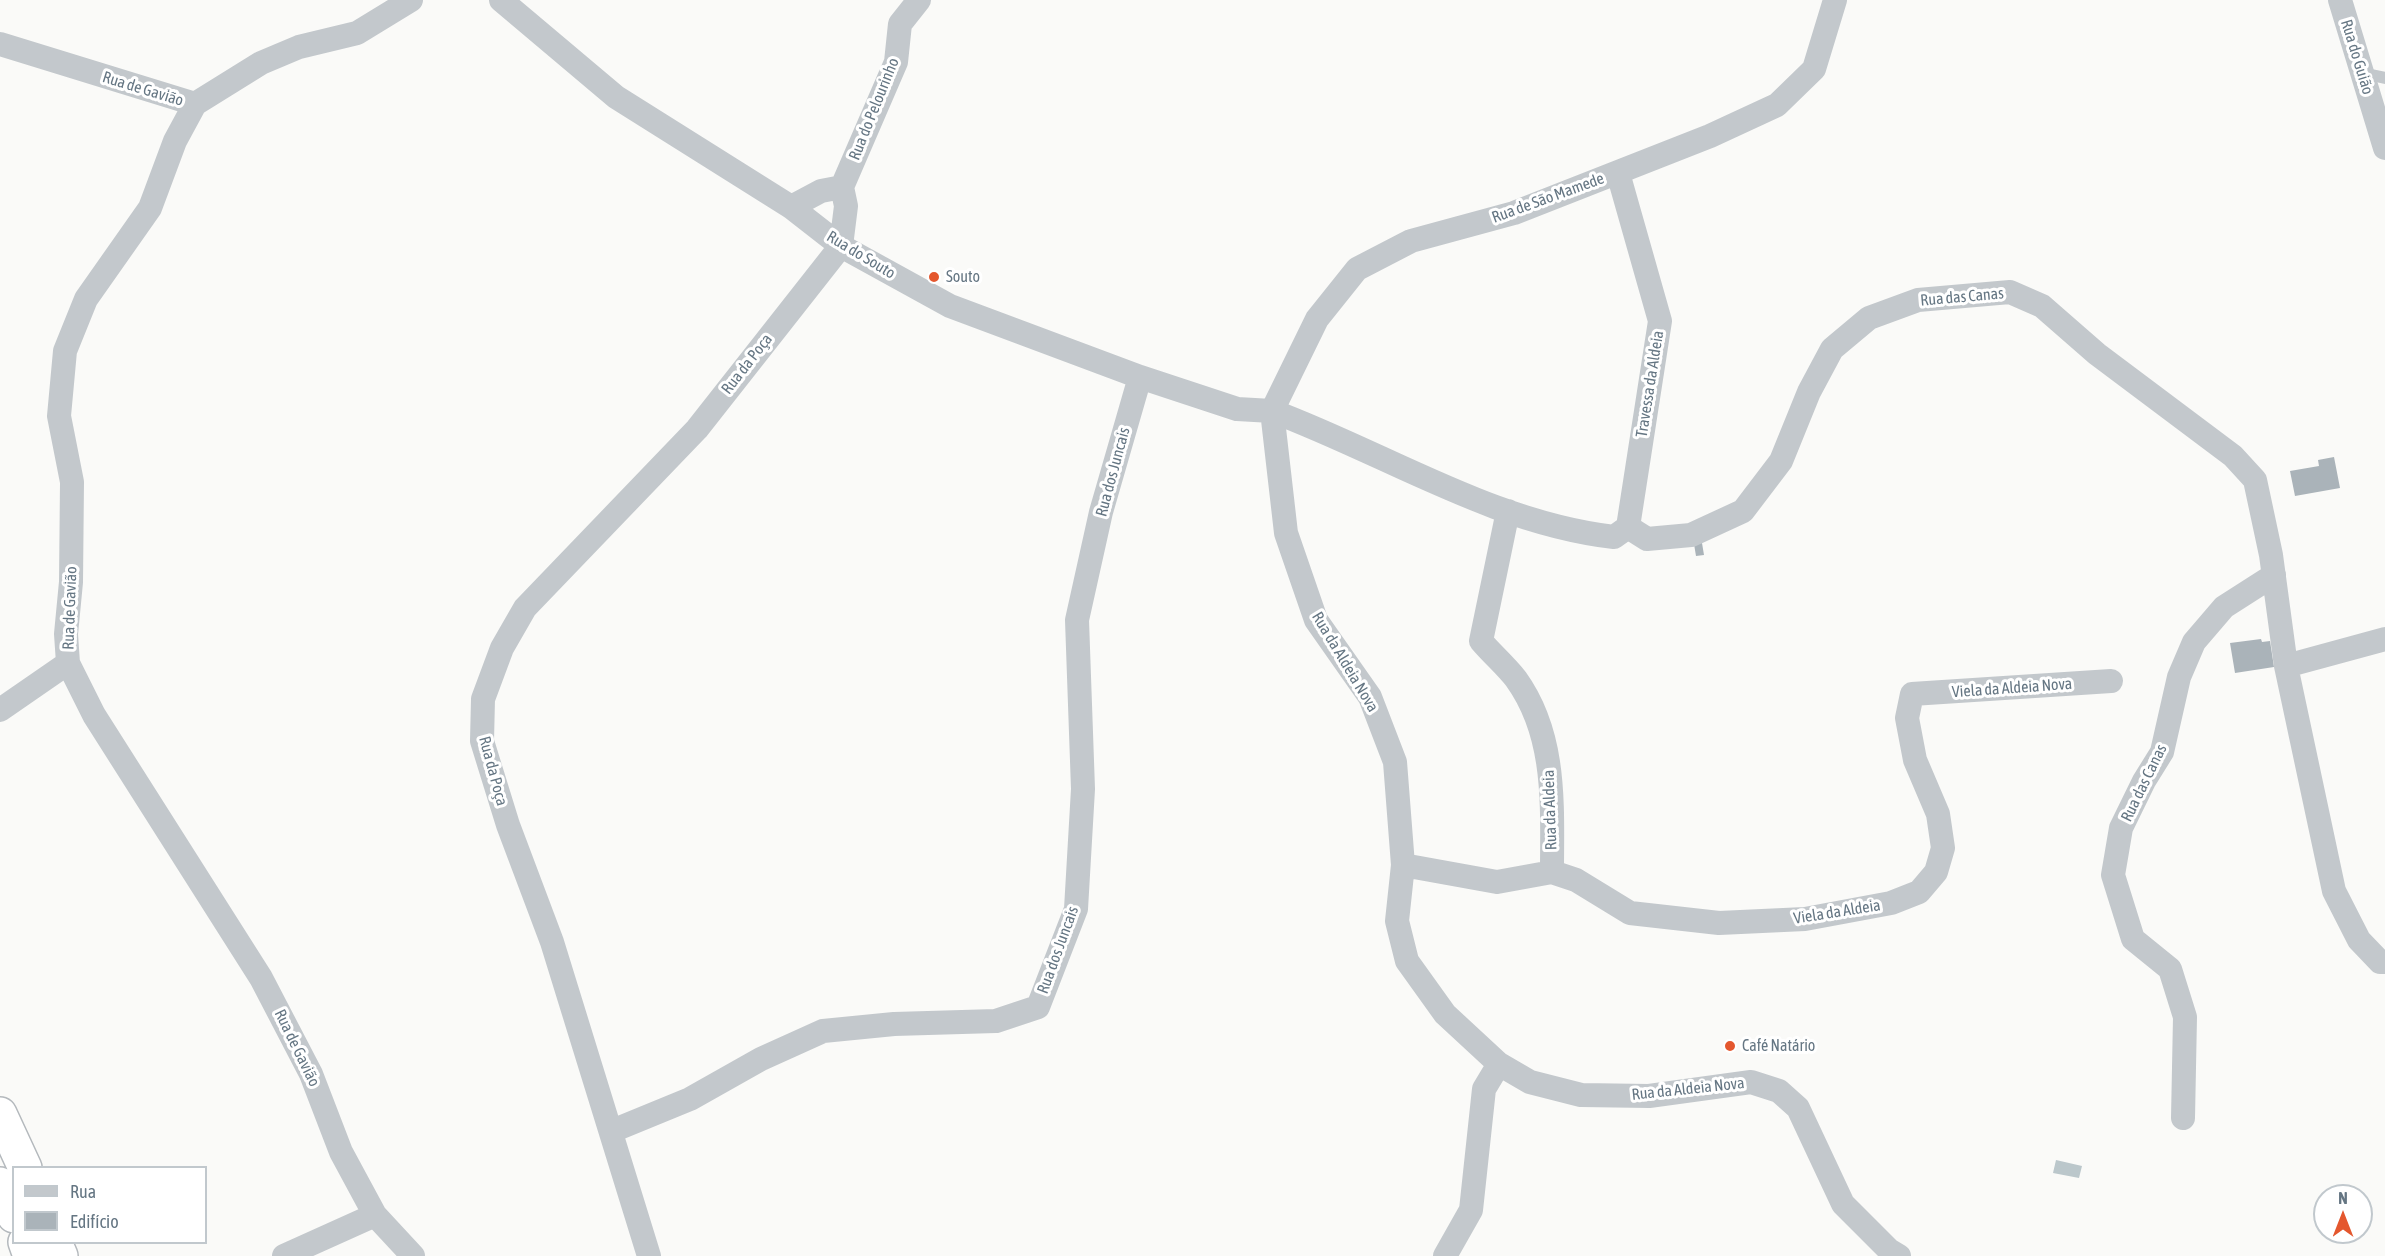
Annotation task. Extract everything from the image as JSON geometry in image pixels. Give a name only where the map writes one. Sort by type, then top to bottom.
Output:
[{"type":"highway","points":[[0,1114],[25,1166]]},
{"type":"highway","points":[[0,1184],[12,1211]]},
{"type":"street","points":[[195,104],[261,63],[299,47],[357,33],[411,0]]},
{"type":"street","name":"Rua do Souto","points":[[501,0],[616,97],[791,207],[841,246],[950,306],[1140,377],[1237,409],[1272,411]]},
{"type":"street","name":"Rua do Pelourinho","points":[[841,246],[846,206],[842,187],[896,62],[900,24],[919,0]]},
{"type":"street","name":"Rua de São Mamede","points":[[1272,411],[1317,319],[1357,269],[1411,241],[1514,213],[1618,173],[1778,105],[1814,69],[1835,0]]},
{"type":"street","name":"Rua do Guião","points":[[2340,0],[2374,76],[2385,148]]},
{"type":"street","name":"Rua de Gavião","points":[[0,44],[195,104],[175,141],[150,208],[87,299],[65,351],[58,416],[72,482],[71,582],[66,634],[68,663],[94,715],[261,978],[311,1074],[341,1152],[375,1215],[413,1256]]},
{"type":"street","name":"Travessa da Aldeia","points":[[1618,173],[1660,321],[1628,527]]},
{"type":"street","points":[[791,207],[821,191],[842,187]]},
{"type":"street","name":"Rua da Poça","points":[[649,1256],[552,942],[508,825],[482,741],[483,699],[502,648],[525,608],[697,429],[841,246]]},
{"type":"street","name":"Rua das Canas","points":[[1628,527],[1647,539],[1691,535],[1743,511],[1781,461],[1809,392],[1832,349],[1869,318],[1918,300],[2010,292],[2042,306],[2097,354],[2233,456],[2255,480],[2274,574],[2286,666],[2334,891],[2359,940],[2380,962],[2385,962]]},
{"type":"street","name":"Rua dos Juncais","points":[[612,1131],[690,1099],[761,1059],[823,1031],[894,1024],[996,1021],[1038,1007],[1076,909],[1083,789],[1077,620],[1101,512],[1140,377]]},
{"type":"street","points":[[1272,411],[1508,511],[1590,534],[1614,537],[1628,527]]},
{"type":"street","name":"Rua da Aldeia Nova","points":[[1272,411],[1286,533],[1316,620],[1370,697],[1395,762],[1403,865],[1397,921],[1407,961],[1445,1014],[1499,1064],[1530,1082],[1581,1095],[1649,1096],[1751,1082],[1779,1091],[1798,1108],[1843,1204],[1889,1250],[1899,1256]]},
{"type":"street","name":"Rua da Aldeia","points":[[1403,865],[1497,882],[1552,872],[1552,777],[1539,726],[1516,680],[1481,641],[1508,511]]},
{"type":"street","name":"Rua das Canas","points":[[2184,1118],[2185,1017],[2170,969],[2133,939],[2113,875],[2121,828],[2144,781],[2162,752],[2180,677],[2194,642],[2224,607],[2274,574]]},
{"type":"street","points":[[2286,666],[2385,639]]},
{"type":"street","points":[[0,710],[68,663]]},
{"type":"street","name":"Viela da Aldeia Nova","points":[[1912,694],[2111,681]]},
{"type":"street","name":"Viela da Aldeia","points":[[1552,872],[1576,880],[1630,913],[1719,923],[1805,919],[1891,903],[1919,892],[1936,872],[1943,848],[1938,814],[1915,759],[1907,718],[1912,694]]},
{"type":"street","points":[[1454,1253],[1471,1210],[1484,1089],[1499,1064]]},
{"type":"street","points":[[284,1256],[375,1215]]},
{"type":"shaded area","points":[[2056,1160],[2082,1166],[2079,1178],[2053,1173]]},
{"type":"building","points":[[2334,457],[2340,488],[2295,496],[2290,471],[2319,466],[2318,460]]},
{"type":"building","points":[[1702,543],[1704,555],[1696,556],[1694,544]]},
{"type":"building","points":[[2261,639],[2262,642],[2270,641],[2274,667],[2235,673],[2230,643]]},
{"type":"place","name":"Souto","points":[[934,277]]},
{"type":"place","name":"Café Natário","points":[[1730,1046]]}]
